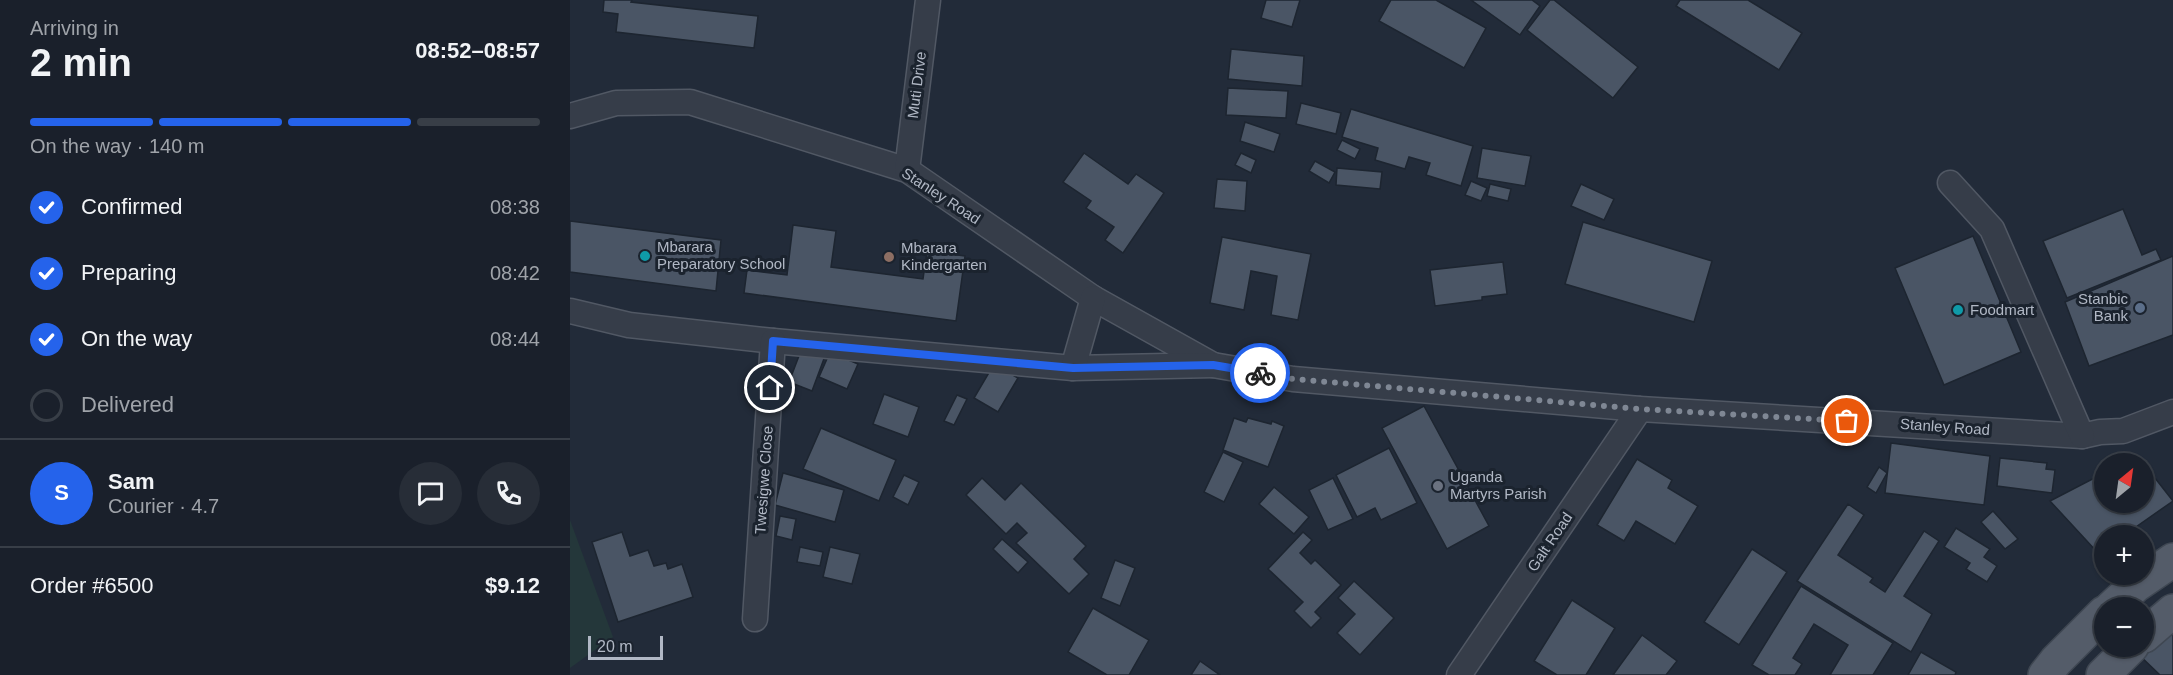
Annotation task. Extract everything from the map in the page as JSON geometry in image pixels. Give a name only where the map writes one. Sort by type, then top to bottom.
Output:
[{"type":"main road","points":[[2122,597],[2134,586],[2169,570]]},
{"type":"main road","points":[[2154,627],[2173,611]]},
{"type":"main road","points":[[2045,675],[2094,622]]},
{"type":"main road","points":[[2103,675],[2121,657]]},
{"type":"street","name":"Muti Drive","points":[[907,170],[928,0]]},
{"type":"street","name":"Stanley Road","points":[[570,116],[616,103],[690,102],[907,170],[1093,298],[1213,365]]},
{"type":"street","points":[[1950,183],[1992,229],[2082,436]]},
{"type":"street","points":[[1073,368],[1093,298]]},
{"type":"street","name":"Stanley Road","points":[[570,311],[629,325],[773,341],[1073,368],[1213,365],[1293,379],[1640,409],[2082,436],[2123,431],[2173,412]]},
{"type":"street","name":"Twesigwe Close","points":[[755,620],[773,341]]},
{"type":"street","name":"Galt Road","points":[[1459,675],[1640,409]]},
{"type":"shaded area","points":[[570,520],[613,637],[570,668]]},
{"type":"building","points":[[604,0],[632,0],[631,2],[758,16],[754,48],[616,32],[618,14],[603,12]]},
{"type":"building","points":[[1266,0],[1300,0],[1292,27],[1261,18]]},
{"type":"building","points":[[1391,0],[1436,0],[1486,28],[1464,68],[1379,21]]},
{"type":"building","points":[[1471,0],[1532,0],[1540,6],[1520,35]]},
{"type":"building","points":[[1550,0],[1554,0],[1638,67],[1613,98],[1527,30]]},
{"type":"building","points":[[1680,0],[1748,0],[1802,33],[1779,70],[1676,6]]},
{"type":"building","points":[[1231,49],[1304,56],[1302,86],[1228,79]]},
{"type":"building","points":[[1228,88],[1288,91],[1286,118],[1226,115]]},
{"type":"building","points":[[1301,103],[1341,113],[1336,134],[1296,124]]},
{"type":"building","points":[[1351,109],[1473,146],[1461,186],[1426,175],[1430,163],[1409,157],[1405,169],[1375,160],[1378,148],[1342,137]]},
{"type":"building","points":[[1245,122],[1280,134],[1274,152],[1240,141]]},
{"type":"building","points":[[1342,140],[1360,149],[1355,159],[1337,150]]},
{"type":"building","points":[[1482,148],[1531,156],[1525,186],[1477,178]]},
{"type":"building","points":[[1084,153],[1128,184],[1136,174],[1164,193],[1123,253],[1105,240],[1114,227],[1086,208],[1091,201],[1063,182]]},
{"type":"building","points":[[1241,153],[1256,160],[1251,173],[1235,165]]},
{"type":"building","points":[[1315,161],[1335,172],[1329,183],[1309,171]]},
{"type":"building","points":[[1337,168],[1382,172],[1380,189],[1336,185]]},
{"type":"building","points":[[1217,179],[1247,181],[1245,211],[1214,208]]},
{"type":"building","points":[[1471,181],[1487,188],[1481,201],[1465,195]]},
{"type":"building","points":[[1490,184],[1511,189],[1508,201],[1487,196]]},
{"type":"building","points":[[1581,184],[1614,199],[1604,220],[1571,206]]},
{"type":"building","points":[[2123,209],[2142,255],[2156,249],[2161,260],[2067,298],[2043,241]]},
{"type":"building","name":"Mbarara Preparatory School","points":[[570,221],[721,240],[716,291],[570,272]]},
{"type":"building","points":[[1583,222],[1712,261],[1694,322],[1565,284]]},
{"type":"building","points":[[793,225],[836,231],[831,267],[923,279],[927,251],[965,256],[956,321],[744,293],[747,270],[787,275]]},
{"type":"building","name":"Foodmart","points":[[1973,236],[2021,352],[1944,385],[1895,268]]},
{"type":"building","points":[[1222,237],[1311,254],[1298,320],[1271,315],[1277,276],[1251,271],[1244,310],[1210,303]]},
{"type":"building","points":[[2173,256],[2173,335],[2089,366],[2065,302]]},
{"type":"building","points":[[1503,262],[1507,294],[1482,297],[1482,300],[1435,306],[1430,270]]},
{"type":"building","points":[[802,348],[825,356],[812,391],[789,382]]},
{"type":"building","points":[[830,352],[858,364],[847,389],[819,377]]},
{"type":"building","points":[[994,364],[1018,378],[998,412],[974,398]]},
{"type":"building","points":[[884,394],[919,407],[908,437],[873,424]]},
{"type":"building","points":[[957,395],[967,399],[954,425],[944,421]]},
{"type":"building","points":[[1424,406],[1489,526],[1447,549],[1382,428]]},
{"type":"building","points":[[1234,418],[1246,422],[1248,418],[1271,424],[1272,421],[1284,426],[1268,467],[1223,450]]},
{"type":"building","points":[[821,428],[896,460],[879,501],[803,469]]},
{"type":"building","points":[[1891,443],[1990,456],[1984,505],[1885,493]]},
{"type":"building","points":[[1389,448],[1417,503],[1381,520],[1375,508],[1357,517],[1336,475]]},
{"type":"building","points":[[1223,452],[1243,462],[1224,502],[1204,492]]},
{"type":"building","points":[[2000,458],[2047,463],[2046,469],[2055,470],[2052,493],[1997,486]]},
{"type":"building","points":[[1637,459],[1672,480],[1668,488],[1698,506],[1675,544],[1636,521],[1624,541],[1597,525]]},
{"type":"building","points":[[1879,467],[1887,473],[1876,493],[1867,487]]},
{"type":"building","points":[[783,473],[844,490],[835,522],[775,505]]},
{"type":"building","points":[[904,475],[919,482],[908,505],[893,497]]},
{"type":"building","points":[[2154,477],[2173,501],[2139,525],[2094,525],[2094,549],[2050,501],[2094,478],[2094,513],[2154,513]]},
{"type":"building","points":[[982,478],[1005,500],[1021,483],[1086,546],[1074,559],[1089,574],[1069,594],[1016,543],[1027,533],[1017,523],[1006,534],[966,495]]},
{"type":"building","points":[[1333,478],[1353,519],[1328,530],[1309,490]]},
{"type":"building","points":[[1274,487],[1309,517],[1294,534],[1259,504]]},
{"type":"building","points":[[1848,504],[1864,515],[1838,555],[1873,578],[1870,582],[1885,592],[1924,531],[1939,541],[1904,596],[1932,614],[1911,652],[1797,581]]},
{"type":"building","points":[[1993,511],[2018,539],[2005,549],[1981,522]]},
{"type":"building","points":[[780,516],[796,519],[792,540],[776,536]]},
{"type":"building","points":[[1956,528],[1990,549],[1984,557],[1997,566],[1987,582],[1966,569],[1970,563],[1944,547]]},
{"type":"building","points":[[622,532],[630,556],[648,550],[654,566],[666,563],[668,569],[682,564],[693,597],[618,622],[592,542]]},
{"type":"building","points":[[1303,532],[1312,540],[1300,553],[1311,564],[1315,560],[1341,585],[1315,612],[1321,618],[1311,628],[1294,611],[1303,602],[1268,569]]},
{"type":"building","points":[[1002,539],[1028,562],[1018,573],[993,549]]},
{"type":"building","points":[[800,547],[823,552],[820,566],[797,562]]},
{"type":"building","points":[[830,547],[860,554],[852,584],[823,577]]},
{"type":"building","points":[[1752,549],[1787,572],[1739,645],[1704,622]]},
{"type":"building","points":[[1115,560],[1135,568],[1120,606],[1101,598]]},
{"type":"building","points":[[1354,581],[1394,618],[1360,655],[1337,633],[1355,614],[1338,598]]},
{"type":"building","points":[[1801,586],[1893,643],[1873,675],[1830,675],[1848,645],[1814,624],[1793,658],[1802,664],[1795,675],[1769,675],[1752,665]]},
{"type":"building","points":[[1572,600],[1615,628],[1586,675],[1557,675],[1534,661]]},
{"type":"building","points":[[1093,608],[1149,640],[1129,675],[1107,675],[1068,652]]},
{"type":"building","points":[[2173,625],[2173,675],[2160,675],[2141,657],[2154,657],[2154,638]]},
{"type":"building","points":[[1642,635],[1677,661],[1666,675],[1613,675]]},
{"type":"building","points":[[1921,652],[1956,672],[1955,675],[1908,675]]},
{"type":"building","points":[[1200,661],[1220,675],[1191,675]]},
{"type":"way so far","points":[[1260,373],[1293,379],[1640,409],[1847,421]]},
{"type":"place","name":"Mbarara Preparatory School","points":[[645,256]]},
{"type":"place","name":"Mbarara Kindergarten","points":[[889,257]]},
{"type":"place","name":"Stanbic Bank","points":[[2140,308]]},
{"type":"place","name":"Foodmart","points":[[1958,310]]},
{"type":"place","name":"Uganda Martyrs Parish","points":[[1438,486]]},
{"type":"route","points":[[770,388],[773,341],[1073,368],[1213,365],[1260,373]]}]
